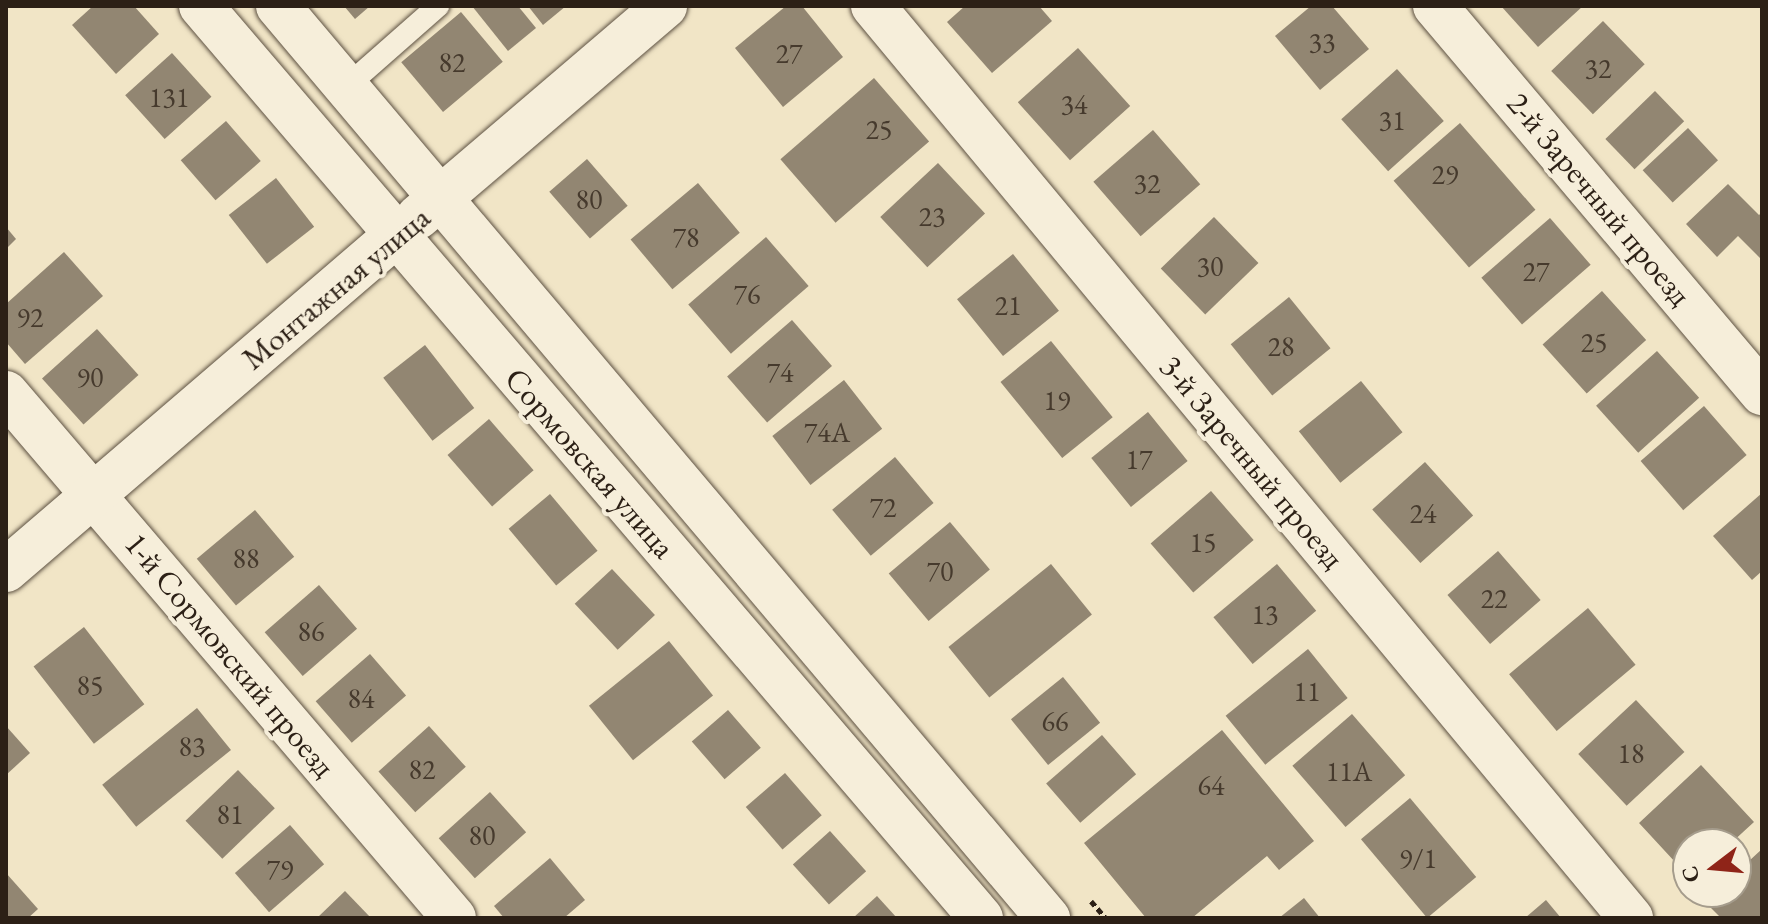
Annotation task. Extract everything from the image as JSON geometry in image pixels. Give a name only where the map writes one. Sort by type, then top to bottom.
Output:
[{"type":"street","name":"Сормовская улица","points":[[201,6],[977,917]]},
{"type":"street","name":"Сормовская улица","points":[[278,6],[1048,918]]},
{"type":"street","name":"Монтажная улица","points":[[6,570],[665,6]]},
{"type":"street","name":"3-й Заречный проезд","points":[[873,6],[1631,918]]},
{"type":"street","name":"2-й Заречный проезд","points":[[1435,6],[1762,393]]},
{"type":"street","name":"1-й Сормовский проезд","points":[[6,393],[454,918]]},
{"type":"lane","points":[[346,87],[438,6]]},
{"type":"building","points":[[93,6],[134,6],[159,34],[116,74],[72,25]]},
{"type":"building","points":[[344,6],[370,6],[355,19]]},
{"type":"building","points":[[472,6],[518,6],[536,28],[508,51]]},
{"type":"building","points":[[528,6],[566,6],[543,25]]},
{"type":"building","points":[[786,6],[802,6],[843,57],[783,107],[735,48]]},
{"type":"building","points":[[965,6],[1039,6],[1052,21],[992,73],[947,22]]},
{"type":"building","points":[[1311,6],[1332,6],[1369,49],[1320,90],[1275,36]]},
{"type":"building","points":[[1501,6],[1583,6],[1538,47]]},
{"type":"building","points":[[461,12],[503,62],[443,112],[401,62]]},
{"type":"building","points":[[1603,21],[1645,64],[1593,114],[1551,71]]},
{"type":"building","points":[[1078,48],[1130,106],[1070,160],[1018,102]]},
{"type":"building","points":[[172,53],[211,97],[165,139],[125,95]]},
{"type":"building","points":[[1397,69],[1444,121],[1388,171],[1341,119]]},
{"type":"building","points":[[874,78],[929,141],[836,223],[780,159]]},
{"type":"building","points":[[1655,91],[1684,121],[1635,169],[1605,139]]},
{"type":"building","points":[[226,121],[261,161],[215,200],[181,160]]},
{"type":"building","points":[[1460,123],[1535,210],[1469,268],[1394,181]]},
{"type":"building","points":[[1688,128],[1718,160],[1673,202],[1643,170]]},
{"type":"building","points":[[1153,130],[1200,184],[1141,236],[1093,182]]},
{"type":"building","points":[[587,159],[628,206],[590,239],[549,192]]},
{"type":"building","points":[[938,163],[985,213],[927,267],[880,217]]},
{"type":"building","points":[[276,178],[314,227],[267,264],[229,215]]},
{"type":"building","points":[[698,183],[740,233],[672,289],[631,240]]},
{"type":"building","points":[[1728,184],[1759,215],[1762,212],[1762,260],[1738,236],[1717,257],[1686,224]]},
{"type":"building","points":[[1214,217],[1258,263],[1205,314],[1161,268]]},
{"type":"building","points":[[1550,218],[1591,265],[1522,324],[1481,278]]},
{"type":"building","points":[[6,227],[16,239],[6,249]]},
{"type":"building","points":[[766,237],[809,286],[731,354],[688,305]]},
{"type":"building","points":[[64,252],[103,296],[25,364],[6,342],[6,304]]},
{"type":"building","points":[[1013,254],[1059,311],[1003,356],[957,299]]},
{"type":"building","points":[[1602,291],[1646,340],[1587,394],[1543,345]]},
{"type":"building","points":[[1289,297],[1331,348],[1272,395],[1231,344]]},
{"type":"building","points":[[792,320],[832,366],[767,422],[727,376]]},
{"type":"building","points":[[97,329],[138,375],[83,425],[42,379]]},
{"type":"building","points":[[1051,341],[1113,417],[1062,458],[1000,382]]},
{"type":"building","points":[[425,345],[474,408],[432,441],[383,378]]},
{"type":"building","points":[[1657,351],[1699,398],[1638,453],[1596,406]]},
{"type":"building","points":[[844,380],[882,429],[810,485],[772,436]]},
{"type":"building","points":[[1361,381],[1403,432],[1340,483],[1299,431]]},
{"type":"building","points":[[1704,406],[1747,455],[1683,510],[1641,461]]},
{"type":"building","points":[[1148,412],[1188,461],[1131,507],[1091,458]]},
{"type":"building","points":[[489,419],[534,470],[492,506],[447,455]]},
{"type":"building","points":[[895,457],[934,503],[871,556],[832,510]]},
{"type":"building","points":[[1425,462],[1473,516],[1420,563],[1372,510]]},
{"type":"building","points":[[1211,491],[1254,540],[1193,593],[1151,543]]},
{"type":"building","points":[[1762,493],[1762,571],[1752,580],[1713,536]]},
{"type":"building","points":[[550,494],[598,551],[556,585],[509,529]]},
{"type":"building","points":[[255,510],[294,557],[236,606],[197,559]]},
{"type":"building","points":[[950,522],[990,569],[929,621],[889,573]]},
{"type":"building","points":[[1498,551],[1541,600],[1490,644],[1447,595]]},
{"type":"building","points":[[1051,564],[1092,615],[989,698],[948,647]]},
{"type":"building","points":[[1277,564],[1316,611],[1253,664],[1213,617]]},
{"type":"building","points":[[612,569],[655,615],[618,650],[575,604]]},
{"type":"building","points":[[319,585],[357,629],[303,676],[265,632]]},
{"type":"building","points":[[1588,608],[1636,665],[1557,731],[1509,674]]},
{"type":"building","points":[[84,627],[144,704],[94,744],[34,666]]},
{"type":"building","points":[[669,641],[713,695],[633,760],[589,706]]},
{"type":"building","points":[[1308,649],[1348,698],[1265,765],[1226,716]]},
{"type":"building","points":[[370,654],[406,696],[352,743],[316,701]]},
{"type":"building","points":[[1063,677],[1100,723],[1048,765],[1011,719]]},
{"type":"building","points":[[1636,700],[1684,752],[1627,806],[1578,754]]},
{"type":"building","points":[[197,708],[231,750],[136,827],[102,785]]},
{"type":"building","points":[[728,710],[761,748],[725,779],[692,741]]},
{"type":"building","points":[[1352,714],[1405,775],[1346,827],[1292,766]]},
{"type":"building","points":[[6,726],[30,753],[6,775]]},
{"type":"building","points":[[429,726],[466,767],[415,812],[378,772]]},
{"type":"building","points":[[1222,730],[1314,841],[1279,870],[1267,856],[1192,918],[1146,918],[1084,843]]},
{"type":"building","points":[[1102,735],[1136,774],[1080,823],[1046,784]]},
{"type":"building","points":[[1701,765],[1754,822],[1747,828],[1672,828],[1672,859],[1639,823]]},
{"type":"building","points":[[238,770],[275,808],[222,859],[185,821]]},
{"type":"building","points":[[785,773],[822,815],[782,849],[746,807]]},
{"type":"building","points":[[490,792],[526,832],[475,878],[439,838]]},
{"type":"building","points":[[1410,798],[1476,877],[1427,918],[1361,839]]},
{"type":"building","points":[[290,825],[324,864],[269,912],[235,873]]},
{"type":"building","points":[[830,831],[866,871],[829,905],[793,864]]},
{"type":"building","points":[[1762,849],[1762,918],[1721,918],[1711,908],[1752,908],[1752,858]]},
{"type":"building","points":[[550,858],[585,900],[564,918],[504,918],[494,906]]},
{"type":"building","points":[[6,873],[38,909],[28,918],[6,918]]},
{"type":"building","points":[[345,891],[371,918],[317,918]]},
{"type":"building","points":[[877,896],[897,918],[853,918]]},
{"type":"building","points":[[1304,898],[1320,918],[1279,918]]},
{"type":"building","points":[[1546,900],[1561,918],[1525,918]]}]
